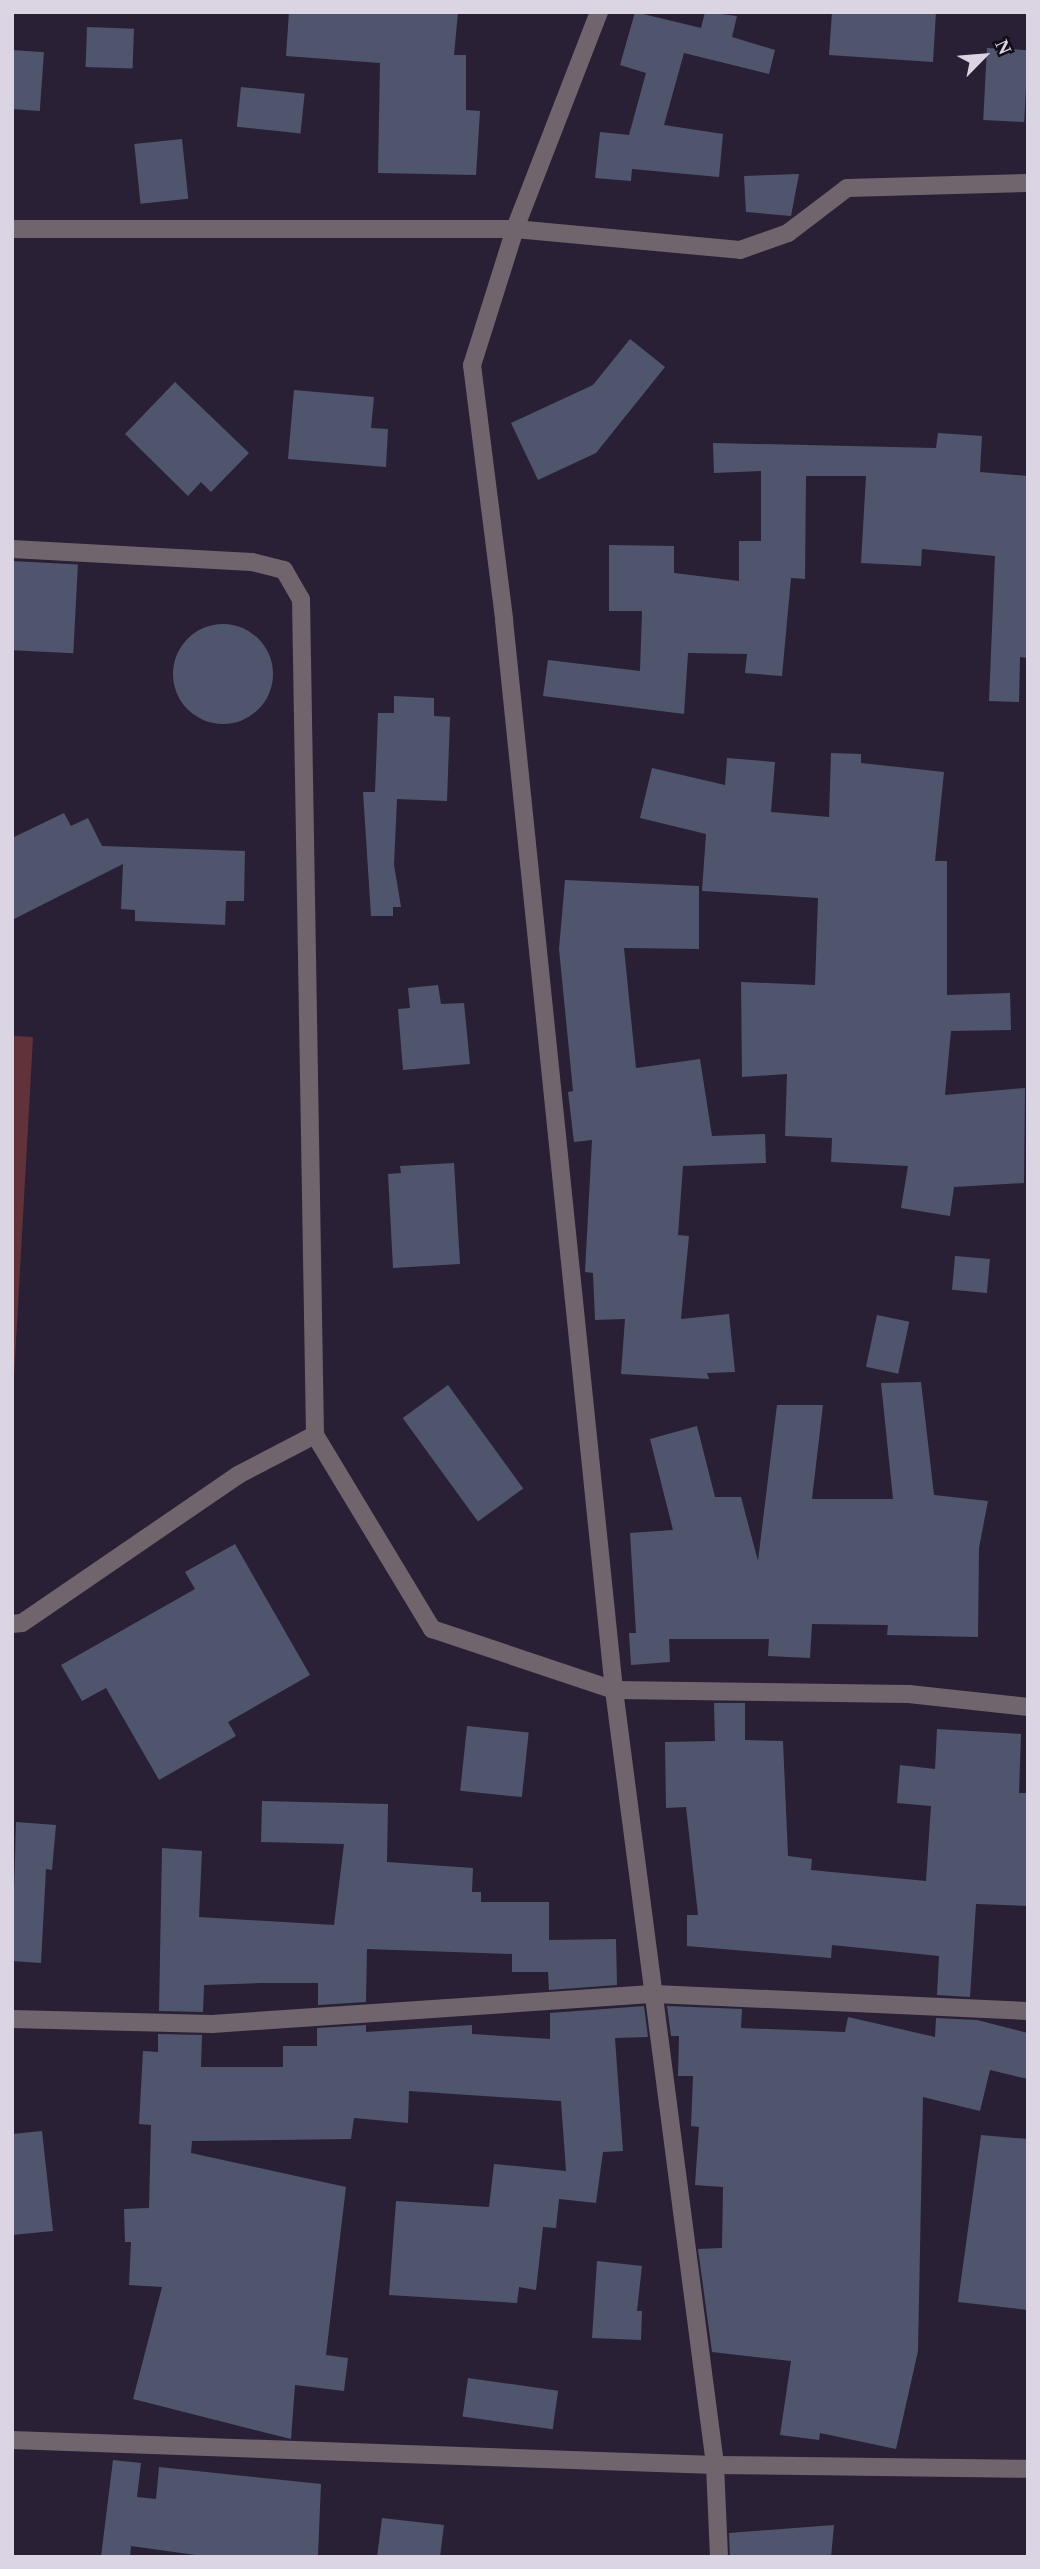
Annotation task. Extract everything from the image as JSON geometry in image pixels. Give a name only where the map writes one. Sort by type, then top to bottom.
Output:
[{"type":"street","points":[[599,12],[515,229],[472,365],[504,620],[614,1690],[715,2465],[719,2557]]},
{"type":"street","points":[[12,229],[515,229],[740,250],[788,233],[847,188],[1028,183]]},
{"type":"street","points":[[12,549],[252,562],[284,570],[301,599],[315,1435],[432,1629],[614,1690],[909,1694],[1028,1707]]},
{"type":"street","points":[[12,1623],[22,1623],[238,1475],[315,1435]]},
{"type":"street","points":[[12,2020],[212,2024],[655,1994],[1028,2011]]},
{"type":"street","points":[[12,2440],[715,2465],[1028,2469]]},
{"type":"shaded area","points":[[12,1036],[33,1037],[12,1412]]},
{"type":"building","points":[[289,12],[458,12],[454,55],[466,55],[466,110],[480,111],[476,175],[378,173],[380,63],[286,56]]},
{"type":"building","points":[[635,12],[701,28],[705,12],[737,16],[732,37],[775,50],[769,74],[684,53],[664,125],[723,134],[719,177],[632,169],[631,181],[595,178],[600,132],[629,135],[646,73],[620,65]]},
{"type":"building","points":[[832,12],[936,12],[933,62],[829,55]]},
{"type":"building","points":[[87,27],[134,29],[133,69],[86,67]]},
{"type":"building","points":[[987,48],[1028,50],[1024,122],[983,120]]},
{"type":"building","points":[[12,50],[44,52],[40,111],[12,109]]},
{"type":"building","points":[[241,87],[305,94],[300,133],[237,127]]},
{"type":"building","points":[[182,139],[188,199],[141,204],[134,144]]},
{"type":"building","points":[[799,174],[791,216],[746,212],[744,176]]},
{"type":"building","points":[[630,339],[665,367],[596,453],[538,480],[511,423],[593,385]]},
{"type":"building","points":[[175,382],[249,453],[211,492],[201,482],[188,496],[125,434]]},
{"type":"building","points":[[294,390],[374,397],[371,428],[388,429],[386,467],[288,459]]},
{"type":"building","points":[[938,433],[982,436],[980,472],[1028,476],[1028,658],[1020,657],[1019,702],[989,701],[995,556],[922,549],[921,566],[861,563],[866,476],[806,476],[805,579],[791,578],[782,676],[745,673],[747,654],[688,653],[684,714],[543,696],[548,660],[640,671],[642,611],[609,611],[609,545],[674,546],[674,573],[739,581],[739,541],[761,541],[761,471],[714,473],[713,443],[936,448]]},
{"type":"building","points":[[12,561],[78,564],[73,653],[12,650]]},
{"type":"building","points":[[223,624],[251,632],[265,646],[273,674],[265,702],[251,716],[223,724],[195,716],[181,702],[173,674],[181,646],[195,632]]},
{"type":"building","points":[[394,696],[434,698],[434,716],[450,717],[447,801],[397,799],[394,865],[401,907],[393,907],[393,916],[371,916],[363,792],[375,792],[378,713],[394,713]]},
{"type":"building","points":[[831,753],[861,754],[861,763],[944,772],[935,861],[947,861],[947,995],[1010,993],[1011,1030],[951,1031],[945,1095],[1025,1088],[1024,1183],[954,1187],[950,1216],[901,1208],[908,1166],[831,1162],[832,1138],[785,1136],[787,1074],[742,1077],[741,982],[815,985],[818,898],[702,891],[706,834],[640,818],[652,768],[725,785],[727,758],[775,762],[771,812],[829,817]]},
{"type":"building","points":[[64,813],[71,826],[88,818],[102,846],[245,851],[244,901],[226,901],[225,925],[135,921],[135,910],[121,909],[123,864],[12,920],[12,838]]},
{"type":"building","points":[[565,880],[699,886],[699,949],[624,948],[636,1068],[700,1059],[712,1136],[765,1134],[766,1163],[683,1166],[678,1235],[689,1236],[681,1319],[729,1314],[735,1372],[707,1373],[709,1379],[621,1374],[625,1319],[595,1320],[593,1273],[585,1272],[592,1140],[574,1142],[568,1092],[573,1091],[559,949]]},
{"type":"building","points":[[438,985],[441,1004],[464,1003],[470,1064],[403,1070],[398,1009],[410,1008],[408,988]]},
{"type":"building","points":[[454,1163],[460,1264],[393,1268],[388,1174],[401,1173],[400,1166]]},
{"type":"building","points":[[955,1256],[990,1259],[987,1293],[952,1290]]},
{"type":"building","points":[[877,1315],[909,1322],[898,1374],[866,1367]]},
{"type":"building","points":[[921,1382],[934,1495],[988,1501],[979,1548],[978,1637],[887,1635],[888,1625],[812,1624],[810,1658],[768,1656],[769,1639],[669,1639],[670,1662],[631,1665],[629,1633],[636,1633],[630,1533],[673,1530],[650,1439],[697,1426],[715,1497],[741,1497],[758,1561],[777,1405],[823,1405],[812,1499],[893,1499],[881,1383]]},
{"type":"building","points":[[448,1385],[523,1489],[478,1521],[403,1418]]},
{"type":"building","points":[[235,1544],[310,1675],[228,1722],[236,1736],[159,1780],[106,1688],[82,1701],[61,1665],[195,1589],[185,1572]]},
{"type":"building","points":[[714,1703],[745,1703],[745,1740],[783,1741],[788,1856],[812,1859],[811,1870],[926,1881],[931,1806],[897,1803],[900,1765],[935,1769],[937,1729],[1021,1734],[1019,1793],[1028,1793],[1028,1906],[976,1904],[970,1997],[937,1995],[939,1956],[832,1945],[831,1958],[687,1946],[687,1915],[698,1915],[686,1807],[666,1808],[665,1742],[715,1741]]},
{"type":"building","points":[[467,1726],[529,1732],[522,1797],[460,1791]]},
{"type":"building","points":[[262,1801],[388,1804],[387,1862],[473,1868],[472,1892],[481,1892],[481,1902],[549,1902],[549,1940],[616,1939],[617,1985],[549,1990],[548,1972],[512,1972],[512,1954],[367,1949],[366,2002],[318,2005],[318,1983],[204,1985],[203,2012],[159,2011],[162,1848],[202,1851],[199,1917],[334,1925],[344,1844],[261,1842]]},
{"type":"building","points":[[16,1822],[56,1825],[52,1870],[46,1869],[41,1963],[12,1961]]},
{"type":"building","points":[[644,2006],[648,2037],[615,2038],[623,2151],[603,2152],[596,2203],[559,2199],[556,2228],[543,2227],[536,2290],[519,2287],[517,2303],[389,2295],[396,2201],[489,2207],[494,2164],[566,2171],[561,2101],[409,2091],[408,2123],[354,2118],[351,2139],[192,2141],[191,2153],[346,2187],[326,2355],[348,2358],[344,2391],[295,2385],[291,2439],[133,2399],[162,2287],[129,2285],[131,2242],[125,2242],[124,2209],[149,2208],[151,2125],[139,2124],[143,2051],[158,2052],[158,2034],[202,2035],[201,2067],[283,2067],[283,2046],[317,2046],[317,2028],[366,2025],[366,2032],[472,2025],[472,2034],[550,2039],[550,2013]]},
{"type":"building","points":[[667,2006],[742,2009],[741,2028],[845,2032],[848,2017],[935,2037],[936,2018],[977,2020],[1028,2033],[1028,2079],[990,2070],[980,2111],[923,2097],[918,2351],[896,2449],[820,2433],[819,2440],[780,2435],[791,2361],[712,2352],[698,2249],[722,2248],[723,2187],[695,2185],[699,2127],[691,2126],[693,2076],[678,2076],[679,2036],[671,2036]]},
{"type":"building","points":[[42,2131],[53,2231],[12,2235],[12,2134]]},
{"type":"building","points":[[981,2135],[1028,2139],[1028,2310],[958,2302]]},
{"type":"building","points":[[597,2261],[642,2266],[637,2311],[642,2311],[641,2340],[592,2338]]},
{"type":"building","points":[[468,2378],[558,2391],[553,2429],[463,2417]]},
{"type":"building","points":[[113,2460],[141,2463],[137,2497],[156,2499],[159,2467],[321,2484],[318,2555],[210,2557],[131,2546],[130,2557],[101,2557]]},
{"type":"building","points":[[382,2518],[444,2525],[440,2557],[377,2557]]},
{"type":"building","points":[[834,2525],[831,2557],[730,2557],[729,2533]]}]
